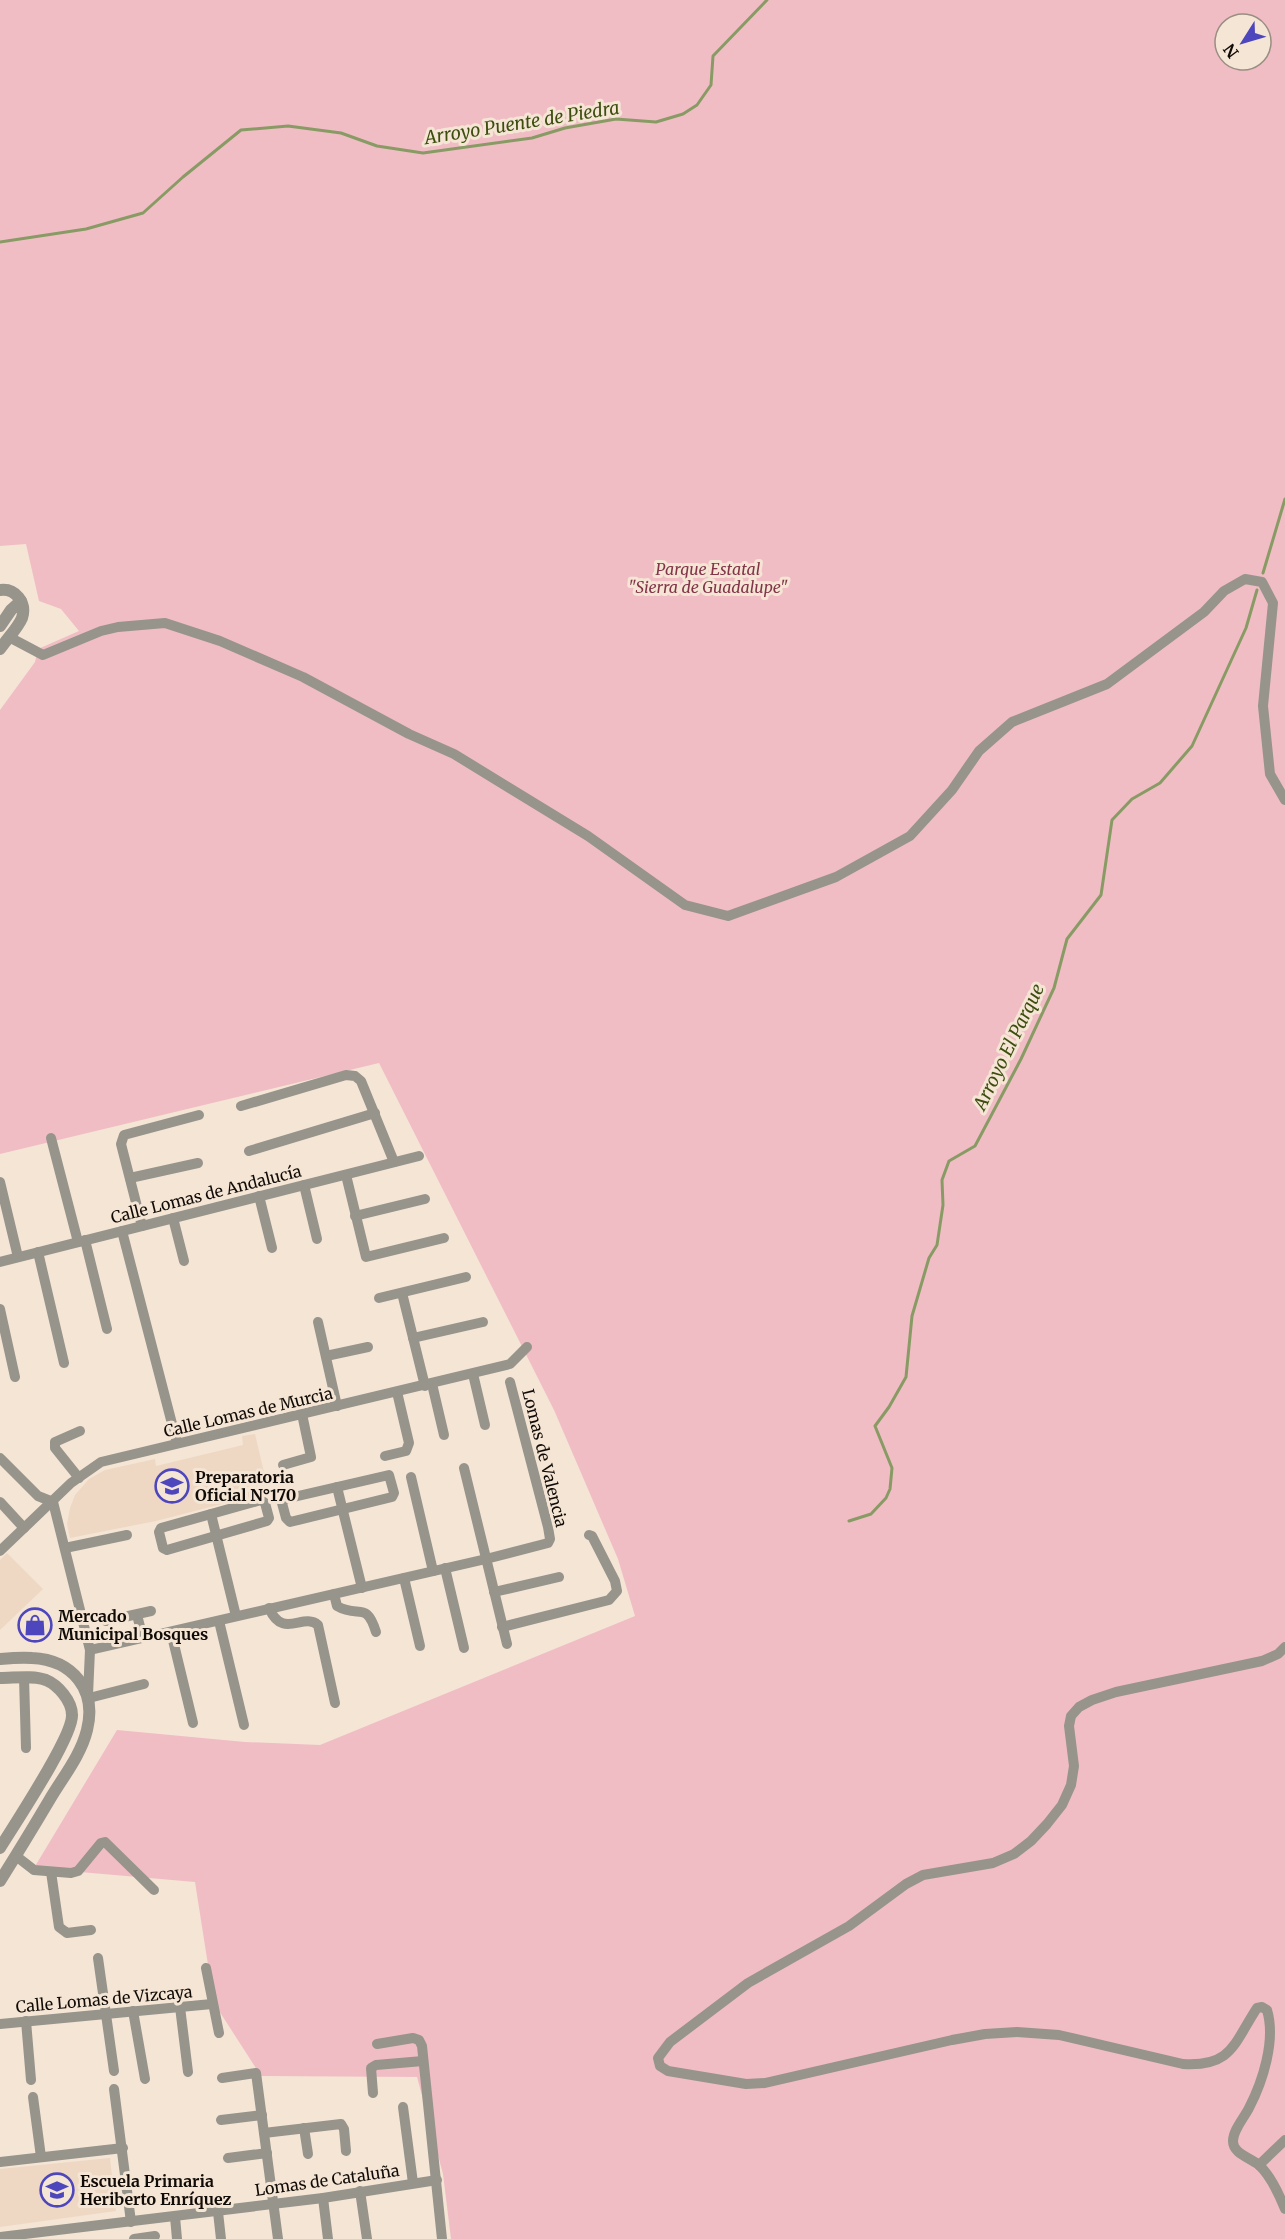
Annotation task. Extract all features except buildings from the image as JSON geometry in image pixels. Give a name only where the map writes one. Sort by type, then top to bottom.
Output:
[{"type":"street","points":[[9,637],[43,655],[101,631],[118,627],[165,623],[220,641],[303,677],[409,734],[454,754],[588,836],[685,906],[728,916],[836,877],[910,836],[952,790],[979,751],[1012,722],[1107,684],[1204,612],[1224,591],[1245,579],[1262,582],[1273,603],[1263,706],[1270,774],[1285,800]]},
{"type":"street","points":[[0,590],[14,591],[21,601],[22,617],[0,649]]},
{"type":"street","points":[[0,626],[11,610],[21,601]]},
{"type":"street","points":[[241,1106],[346,1075],[355,1076],[361,1081],[394,1162]]},
{"type":"street","points":[[249,1150],[375,1113]]},
{"type":"street","points":[[142,1226],[121,1144],[124,1135],[199,1115]]},
{"type":"street","points":[[51,1138],[107,1329]]},
{"type":"street","name":"Calle Lomas de Andalucía","points":[[0,1262],[419,1156]]},
{"type":"street","points":[[130,1178],[198,1163]]},
{"type":"street","points":[[345,1175],[364,1255],[368,1258],[444,1238]]},
{"type":"street","points":[[0,1182],[18,1257]]},
{"type":"street","points":[[304,1185],[317,1239]]},
{"type":"street","points":[[259,1196],[272,1248]]},
{"type":"street","points":[[355,1216],[425,1199]]},
{"type":"street","points":[[173,1218],[184,1262]]},
{"type":"street","points":[[122,1231],[177,1443]]},
{"type":"street","points":[[38,1252],[64,1363]]},
{"type":"street","points":[[379,1298],[466,1277]]},
{"type":"street","points":[[402,1293],[413,1338],[444,1435]]},
{"type":"street","points":[[0,1309],[15,1377]]},
{"type":"street","points":[[318,1322],[337,1406]]},
{"type":"street","points":[[413,1338],[483,1322]]},
{"type":"street","points":[[326,1356],[368,1347]]},
{"type":"street","name":"Calle Lomas de Murcia","points":[[0,1551],[79,1478],[101,1462],[510,1365],[527,1347]]},
{"type":"street","points":[[472,1374],[485,1425]]},
{"type":"street","name":"Lomas de Valencia","points":[[486,1559],[550,1541],[510,1382]]},
{"type":"street","points":[[385,1456],[406,1450],[409,1443],[397,1392]]},
{"type":"street","points":[[283,1465],[311,1457],[302,1414]]},
{"type":"street","points":[[79,1478],[55,1448],[55,1442],[80,1431]]},
{"type":"street","points":[[0,1458],[38,1496],[53,1502],[90,1650],[90,1712],[83,1740],[75,1758],[0,1881]]},
{"type":"street","points":[[464,1468],[507,1644]]},
{"type":"street","points":[[389,1475],[394,1493],[392,1497],[342,1508],[290,1522],[286,1518],[282,1503],[285,1499],[389,1475]]},
{"type":"street","points":[[411,1477],[432,1571]]},
{"type":"street","points":[[338,1487],[362,1588]]},
{"type":"street","points":[[261,1500],[265,1503],[269,1518],[267,1521],[217,1536],[167,1550],[163,1548],[159,1532],[161,1528],[261,1500]]},
{"type":"street","points":[[0,1502],[24,1528]]},
{"type":"street","points":[[211,1514],[236,1616]]},
{"type":"street","points":[[502,1627],[614,1597],[617,1591],[615,1581],[589,1534]]},
{"type":"street","points":[[65,1548],[127,1535]]},
{"type":"street","points":[[90,1650],[486,1559]]},
{"type":"street","points":[[445,1568],[464,1648]]},
{"type":"street","points":[[494,1592],[559,1577]]},
{"type":"street","points":[[404,1578],[420,1646]]},
{"type":"street","points":[[334,1594],[338,1606],[343,1609],[367,1613],[371,1617],[376,1632]]},
{"type":"street","points":[[269,1608],[273,1618],[287,1625],[310,1622],[318,1625],[335,1702]]},
{"type":"street","points":[[106,1621],[151,1611]]},
{"type":"street","points":[[136,1615],[143,1638]]},
{"type":"street","points":[[219,1621],[244,1725]]},
{"type":"street","points":[[171,1632],[193,1724]]},
{"type":"street","points":[[1285,1647],[1278,1654],[1262,1661],[1116,1692],[1078,1707],[1071,1716],[1069,1726],[1074,1766],[1071,1785],[1062,1805],[1031,1840],[1014,1854],[993,1863],[923,1875],[906,1884],[849,1926],[748,1983],[670,2042],[658,2058],[660,2066],[668,2071],[746,2084],[765,2083],[952,2040],[984,2034],[1017,2032],[1059,2035],[1183,2064],[1197,2065],[1211,2063],[1224,2057],[1237,2044],[1257,2008],[1262,2007],[1267,2010],[1271,2032],[1263,2073],[1233,2142],[1235,2148],[1259,2165],[1272,2181],[1285,2209]]},
{"type":"street","points":[[0,1659],[34,1658],[53,1663],[68,1670],[81,1681],[89,1697]]},
{"type":"street","points":[[0,1678],[24,1677],[47,1680],[59,1689],[70,1703],[72,1715],[70,1726],[62,1743],[0,1848]]},
{"type":"street","points":[[24,1677],[26,1748]]},
{"type":"street","points":[[89,1697],[144,1684]]},
{"type":"street","points":[[15,1822],[30,1832]]},
{"type":"street","points":[[16,1856],[29,1867],[71,1874],[78,1871],[101,1843],[105,1842],[154,1890]]},
{"type":"street","points":[[51,1872],[59,1927],[67,1933],[91,1930]]},
{"type":"street","points":[[98,1958],[114,2071]]},
{"type":"street","name":"Calle Lomas de Vizcaya","points":[[206,1968],[219,2033]]},
{"type":"street","name":"Calle Lomas de Vizcaya","points":[[0,2024],[212,2004]]},
{"type":"street","points":[[180,2007],[188,2072]]},
{"type":"street","points":[[133,2011],[145,2079]]},
{"type":"street","points":[[26,2021],[32,2080]]},
{"type":"street","points":[[377,2044],[413,2038],[419,2040],[422,2046],[442,2239]]},
{"type":"street","points":[[373,2093],[371,2068],[376,2065],[423,2061]]},
{"type":"street","points":[[222,2078],[256,2073],[278,2239]]},
{"type":"street","points":[[114,2089],[131,2222]]},
{"type":"street","points":[[33,2097],[41,2157]]},
{"type":"street","name":"Lomas de Cataluña","points":[[403,2107],[412,2183]]},
{"type":"street","points":[[221,2120],[262,2115]]},
{"type":"street","points":[[264,2133],[341,2124],[344,2129],[346,2151]]},
{"type":"street","points":[[304,2128],[308,2154]]},
{"type":"street","points":[[1259,2165],[1285,2140]]},
{"type":"street","points":[[0,2158],[41,2157],[123,2148]]},
{"type":"street","points":[[228,2158],[267,2152]]},
{"type":"street","name":"Lomas de Cataluña","points":[[0,2237],[52,2235],[437,2180]]},
{"type":"street","points":[[360,2191],[367,2239]]},
{"type":"street","points":[[323,2198],[328,2239]]},
{"type":"street","points":[[218,2212],[221,2239]]},
{"type":"street","points":[[175,2217],[177,2239]]},
{"type":"street","points":[[134,2239],[155,2236]]},
{"type":"shaded area","name":"Preparatoria Oficial N°170","points":[[255,1434],[267,1485],[256,1487],[257,1495],[156,1521],[70,1538],[67,1524],[75,1495],[89,1479],[105,1470],[155,1459],[156,1466],[243,1445],[242,1436]]},
{"type":"shaded area","points":[[7,1553],[43,1589],[0,1630],[0,1560]]},
{"type":"shaded area","name":"Escuela Primaria Heriberto Enríquez","points":[[110,2158],[116,2211],[0,2227],[0,2169]]},
{"type":"green space","name":"Parque Estatal \"Sierra de Guadalupe\"","points":[[0,0],[1285,0],[1285,2239],[451,2239],[443,2174],[417,2077],[261,2076],[214,2003],[195,1882],[34,1868],[117,1730],[245,1742],[320,1745],[635,1616],[618,1559],[554,1410],[379,1063],[0,1154],[0,710],[35,662],[38,649],[79,631],[61,609],[39,601],[26,544],[0,546]]},
{"type":"waterway","name":"Arroyo Puente de Piedra","points":[[0,242],[86,229],[143,213],[241,130],[288,126],[341,133],[377,146],[423,153],[532,138],[565,128],[616,119],[656,122],[683,114],[697,105],[711,85],[713,56],[767,0]]},
{"type":"waterway","name":"Arroyo El Parque","points":[[1263,573],[1285,499]]},
{"type":"waterway","name":"Arroyo El Parque","points":[[849,1521],[871,1514],[886,1498],[890,1489],[892,1468],[875,1426],[906,1377],[912,1316],[929,1258],[937,1245],[943,1205],[942,1180],[949,1161],[975,1146],[1021,1059],[1054,988],[1067,939],[1101,895],[1112,820],[1132,799],[1160,783],[1192,746],[1246,628],[1257,590]]},
{"type":"place","name":"Preparatoria Oficial N°170","points":[[172,1486]]},
{"type":"place","name":"Mercado Municipal Bosques","points":[[35,1625]]},
{"type":"place","name":"Escuela Primaria Heriberto Enríquez","points":[[57,2190]]}]
